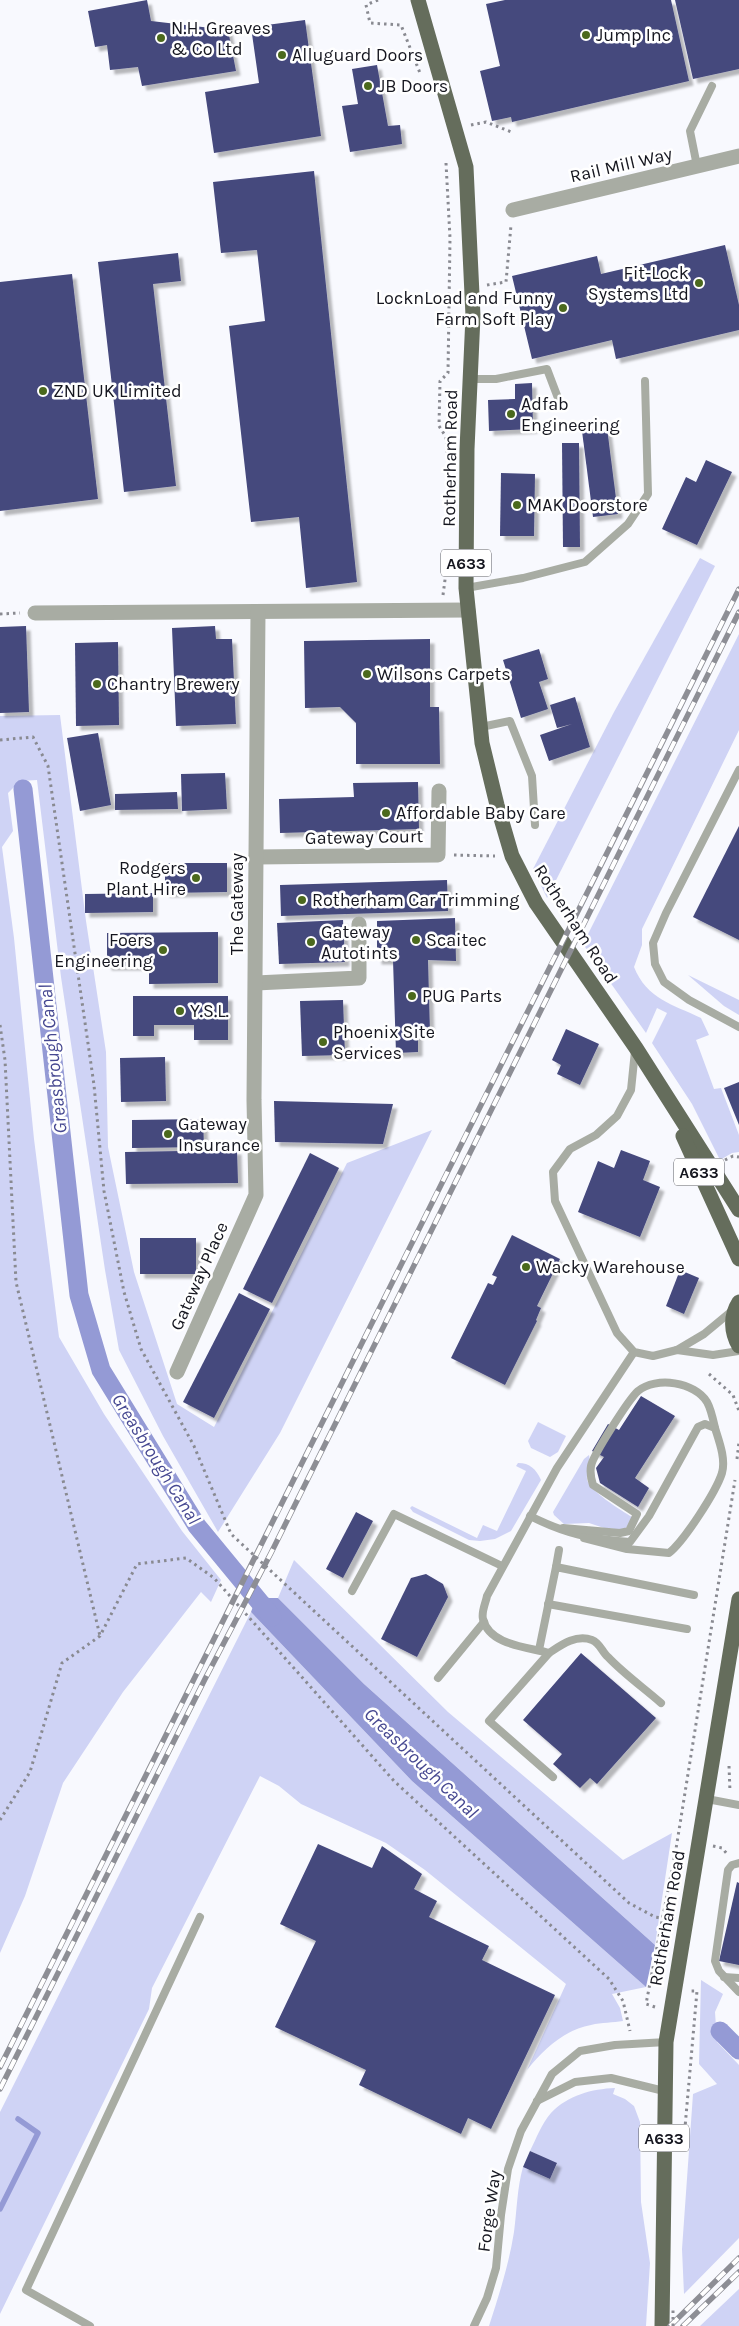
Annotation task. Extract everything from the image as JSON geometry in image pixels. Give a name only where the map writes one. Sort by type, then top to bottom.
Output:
[{"type":"main road","name":"Rotherham Road","points":[[418,0],[466,167],[473,316],[467,450],[466,588],[480,727],[493,787],[512,856],[536,902],[636,1048],[739,1210]]},
{"type":"main road","name":"Rotherham Road","points":[[660,1085],[739,1259]]},
{"type":"main road","points":[[738,1305],[733,1318],[732,1330],[739,1346]]},
{"type":"main road","name":"Rotherham Road","points":[[662,2326],[664,2091],[667,2035],[739,1599]]},
{"type":"street","name":"Rail Mill Way","points":[[512,210],[739,156]]},
{"type":"street","points":[[35,613],[468,610]]},
{"type":"street","name":"The Gateway","points":[[256,1195],[254,1100],[258,612]]},
{"type":"street","name":"Gateway Court","points":[[256,857],[438,855],[439,790]]},
{"type":"street","points":[[256,983],[359,978],[359,924]]},
{"type":"street","name":"Gateway Place","points":[[177,1372],[256,1195]]},
{"type":"lane","points":[[697,166],[690,131],[712,86]]},
{"type":"lane","points":[[470,380],[496,379],[547,370],[558,398]]},
{"type":"lane","points":[[466,588],[523,578],[585,562],[628,524],[648,494],[645,381]]},
{"type":"lane","points":[[480,727],[510,721],[532,776],[534,825]]},
{"type":"lane","points":[[739,770],[666,913],[653,943],[655,964],[664,982],[689,1000],[739,1027]]},
{"type":"lane","points":[[636,1048],[631,1090],[617,1116],[596,1135],[570,1150],[553,1172],[556,1201],[617,1333],[634,1352],[652,1356],[677,1350],[704,1334],[738,1305]]},
{"type":"lane","points":[[677,1350],[713,1355],[739,1351]]},
{"type":"lane","points":[[549,1653],[504,1641],[488,1630],[482,1617],[487,1596],[557,1468],[634,1352]]},
{"type":"lane","points":[[530,1516],[553,1528],[584,1538],[627,1549],[669,1553],[680,1544],[722,1472],[722,1452],[707,1401],[696,1392],[682,1385],[654,1383],[639,1390],[618,1418],[591,1464],[593,1485],[637,1514],[629,1531],[620,1533],[595,1529],[553,1528]]},
{"type":"lane","points":[[584,1538],[630,1542],[649,1516],[698,1426],[705,1424],[715,1428]]},
{"type":"lane","points":[[352,1591],[394,1514],[502,1566]]},
{"type":"lane","points":[[538,1650],[559,1550]]},
{"type":"lane","points":[[556,1567],[694,1595]]},
{"type":"lane","points":[[548,1604],[687,1629]]},
{"type":"lane","points":[[438,1678],[484,1622]]},
{"type":"lane","points":[[553,1777],[489,1721],[549,1653],[564,1642],[578,1639],[591,1640],[600,1646],[606,1656],[661,1703]]},
{"type":"lane","points":[[707,1800],[739,1805]]},
{"type":"lane","points":[[737,1863],[728,1870],[715,1961],[724,1976],[739,1992]]},
{"type":"lane","points":[[90,2326],[26,2290],[200,1917]]},
{"type":"lane","points":[[724,1976],[739,1978]]},
{"type":"lane","name":"Forge Way","points":[[474,2326],[487,2298],[496,2268],[508,2169],[521,2131],[552,2074],[580,2051],[634,2044],[667,2035]]},
{"type":"lane","points":[[537,2101],[575,2082],[610,2078],[664,2091]]},
{"type":"path","points":[[378,0],[366,5],[370,23],[401,25],[421,76]]},
{"type":"path","points":[[456,128],[486,122],[514,133]]},
{"type":"path","points":[[446,162],[450,238],[448,373],[440,381],[438,405],[439,426],[446,437],[449,485]]},
{"type":"path","points":[[472,288],[506,282],[512,210]]},
{"type":"path","points":[[443,611],[448,553]]},
{"type":"path","points":[[0,740],[32,737],[48,766],[94,1084],[104,1190],[124,1292],[141,1349],[194,1446],[231,1534],[629,1903],[684,1929]]},
{"type":"path","points":[[438,855],[512,856]]},
{"type":"path","points":[[0,1025],[5,1060],[16,1282],[100,1636]]},
{"type":"path","points":[[709,1374],[734,1395],[739,1411]]},
{"type":"path","points":[[736,1467],[739,1442]]},
{"type":"path","points":[[660,1939],[735,1476]]},
{"type":"path","points":[[0,1820],[30,1772],[62,1663],[100,1636],[137,1564],[186,1558],[214,1578],[394,1781],[609,1979],[623,2001],[634,2044]]},
{"type":"path","points":[[699,1844],[722,1848],[737,1863]]},
{"type":"path","points":[[673,2326],[674,2307]]},
{"type":"shaded area","points":[[700,558],[715,566],[547,898],[533,869],[614,712]]},
{"type":"shaded area","points":[[739,634],[739,730],[642,929],[642,945],[634,967],[639,978],[653,994],[701,1018],[709,1035],[696,1040],[714,1089],[721,1088],[739,1135],[739,1152],[732,1153],[720,1160],[692,1104],[652,1043],[667,1013],[657,1008],[646,1033],[583,944]]},
{"type":"shaded area","points":[[60,715],[86,921],[106,1052],[108,1147],[134,1272],[177,1404],[214,1427],[347,1163],[432,1130],[280,1433],[218,1532],[163,1436],[119,1350],[105,1270],[61,977],[37,780],[20,781],[8,793],[13,831],[2,847],[14,938],[34,1139],[59,1337],[104,1414],[182,1531],[221,1580],[211,1602],[201,1592],[123,1692],[63,1783],[25,1896],[0,1953],[0,716]]},
{"type":"shaded area","points":[[688,975],[739,1000],[739,1015],[724,1006]]},
{"type":"shaded area","points":[[538,1422],[566,1436],[558,1452],[550,1457],[531,1448],[528,1441]]},
{"type":"shaded area","points":[[589,1455],[587,1479],[589,1484],[606,1500],[632,1517],[625,1530],[604,1528],[589,1523],[564,1524],[554,1515],[553,1512],[584,1459]]},
{"type":"shaded area","points":[[518,1463],[532,1467],[541,1480],[511,1531],[495,1539],[469,1540],[413,1512],[410,1508],[412,1506],[477,1538],[483,1525],[497,1531],[526,1471],[516,1466]]},
{"type":"shaded area","points":[[294,1560],[448,1712],[623,1860],[672,1833],[655,1945],[364,1684],[278,1598]]},
{"type":"shaded area","points":[[251,1612],[412,1781],[646,1987],[612,1994],[620,2008],[623,2021],[595,2024],[572,2031],[548,2048],[527,2070],[566,1984],[425,1870],[386,1843],[301,1804],[279,1786],[260,1776],[152,1988],[149,2009],[0,2314],[0,2112]]},
{"type":"shaded area","points":[[701,1980],[723,1994],[715,2012],[717,2042],[739,2065],[739,2238],[684,2294],[682,2249],[693,2094],[717,2084],[699,2064]]},
{"type":"shaded area","points":[[615,2088],[613,2094],[625,2099],[634,2106],[640,2122],[641,2202],[650,2263],[646,2326],[489,2326],[509,2256],[523,2167],[550,2179],[557,2164],[530,2151],[542,2126],[551,2113],[573,2097],[598,2090]]},
{"type":"shaded area","points":[[739,2289],[739,2326],[700,2326]]},
{"type":"water","points":[[258,1593],[269,1598],[278,1598],[364,1684],[655,1945],[646,1987],[412,1781],[251,1612]]},
{"type":"building","name":"N.H. Greaves & Co Ltd","points":[[147,0],[151,21],[228,30],[236,71],[142,86],[138,67],[110,70],[107,45],[95,47],[88,11]]},
{"type":"building","name":"Jump Inc","points":[[505,0],[671,0],[689,81],[512,122],[511,117],[492,121],[480,71],[500,66],[486,4]]},
{"type":"building","points":[[675,0],[739,0],[739,69],[693,79]]},
{"type":"building","name":"Alluguard Doors","points":[[305,20],[321,136],[214,153],[205,92],[259,83],[251,27]]},
{"type":"building","name":"JB Doors","points":[[377,65],[388,126],[400,125],[402,144],[350,152],[342,106],[358,104],[352,69]]},
{"type":"building","points":[[314,171],[357,582],[306,588],[299,517],[251,522],[229,326],[265,321],[257,250],[221,253],[213,182]]},
{"type":"building","points":[[725,245],[739,305],[739,330],[616,359],[612,340],[532,359],[512,276],[597,256],[601,274]]},
{"type":"building","points":[[178,253],[181,281],[153,284],[176,486],[124,492],[98,262]]},
{"type":"building","name":"ZND UK Limited","points":[[72,274],[98,499],[0,511],[0,282]]},
{"type":"building","name":"Adfab Engineering","points":[[532,383],[533,429],[489,431],[488,400],[515,399],[515,384]]},
{"type":"building","points":[[607,428],[618,514],[593,517],[582,431]]},
{"type":"building","points":[[562,443],[579,443],[580,547],[563,547]]},
{"type":"building","points":[[706,460],[732,472],[697,545],[662,529],[686,477],[696,482]]},
{"type":"building","name":"MAK Doorstore","points":[[501,473],[535,474],[534,536],[500,536]]},
{"type":"building","points":[[26,626],[29,712],[0,713],[0,627]]},
{"type":"building","points":[[215,626],[216,639],[232,639],[236,724],[176,726],[172,628]]},
{"type":"building","name":"Wilsons Carpets","points":[[430,639],[430,707],[439,707],[440,764],[356,764],[356,723],[340,707],[305,708],[304,641]]},
{"type":"building","name":"Chantry Brewery","points":[[118,642],[119,725],[76,726],[75,643]]},
{"type":"building","points":[[539,649],[548,679],[539,682],[548,709],[521,718],[503,660]]},
{"type":"building","points":[[575,697],[590,747],[549,761],[540,735],[572,724],[557,728],[550,705]]},
{"type":"building","points":[[98,733],[111,805],[80,811],[67,738]]},
{"type":"building","points":[[225,773],[227,809],[182,811],[181,774]]},
{"type":"building","points":[[418,782],[419,829],[280,833],[279,799],[354,797],[353,783]]},
{"type":"building","points":[[177,792],[178,809],[115,810],[115,794]]},
{"type":"building","points":[[739,826],[739,940],[693,917]]},
{"type":"building","name":"Rodgers Plant Hire","points":[[165,863],[227,863],[227,892],[165,893]]},
{"type":"building","points":[[447,880],[448,911],[281,916],[280,885]]},
{"type":"building","points":[[153,893],[153,912],[85,913],[85,894]]},
{"type":"building","points":[[455,918],[456,961],[428,960],[430,1033],[418,1033],[418,1052],[396,1053],[393,960],[377,960],[377,921]]},
{"type":"building","name":"Gateway Autotints","points":[[343,920],[345,962],[279,964],[277,923]]},
{"type":"building","name":"Foers Engineering","points":[[218,932],[218,983],[149,984],[149,966],[107,966],[107,933]]},
{"type":"building","name":"Y.S.L.","points":[[133,996],[228,996],[228,1040],[194,1040],[194,1025],[154,1025],[154,1036],[133,1036]]},
{"type":"building","points":[[343,1000],[345,1055],[302,1056],[300,1001]]},
{"type":"building","points":[[566,1029],[599,1044],[580,1085],[557,1074],[561,1065],[552,1060]]},
{"type":"building","points":[[165,1057],[166,1101],[121,1102],[120,1058]]},
{"type":"building","points":[[739,1082],[739,1125],[724,1088]]},
{"type":"building","points":[[274,1101],[393,1104],[383,1144],[275,1142]]},
{"type":"building","name":"Gateway Insurance","points":[[203,1119],[204,1147],[132,1148],[132,1120]]},
{"type":"building","points":[[237,1150],[238,1183],[126,1184],[125,1152]]},
{"type":"building","points":[[621,1150],[650,1161],[643,1180],[660,1187],[640,1237],[578,1212],[598,1161],[614,1168]]},
{"type":"building","points":[[310,1153],[339,1168],[272,1303],[243,1289]]},
{"type":"building","points":[[512,1235],[560,1259],[537,1306],[541,1308],[537,1321],[505,1385],[451,1358],[488,1283],[493,1285],[497,1277],[492,1275]]},
{"type":"building","points":[[140,1238],[196,1238],[196,1274],[140,1274]]},
{"type":"building","points":[[680,1270],[699,1278],[684,1314],[666,1306]]},
{"type":"building","points":[[239,1293],[270,1309],[214,1418],[183,1402]]},
{"type":"building","points":[[641,1396],[675,1416],[635,1478],[649,1488],[638,1507],[600,1483],[596,1468],[604,1457],[592,1451],[608,1424],[619,1430]]},
{"type":"building","points":[[356,1512],[373,1521],[343,1578],[326,1569]]},
{"type":"building","points":[[426,1574],[443,1584],[448,1597],[417,1657],[381,1639],[411,1578]]},
{"type":"building","points":[[581,1653],[656,1718],[597,1784],[590,1778],[580,1788],[553,1764],[562,1754],[523,1720]]},
{"type":"building","points":[[318,1844],[372,1868],[382,1846],[422,1874],[414,1889],[437,1901],[429,1917],[489,1946],[482,1960],[555,1995],[491,2129],[468,2118],[461,2134],[359,2085],[366,2070],[275,2027],[316,1941],[280,1924]]},
{"type":"building","points":[[737,1882],[739,1883],[739,1965],[719,1961]]},
{"type":"building","points":[[530,2151],[557,2163],[550,2179],[523,2167]]},
{"type":"waterway","name":"Greasbrough Canal","points":[[23,789],[79,1295],[101,1370],[197,1526],[272,1617]]},
{"type":"waterway","name":"Greasbrough Canal","points":[[720,2031],[739,2050]]},
{"type":"waterway","points":[[0,2209],[38,2133],[18,2119]]},
{"type":"railway","points":[[0,2067],[739,589]]},
{"type":"railway","points":[[0,2089],[205,1679],[271,1553],[739,612]]},
{"type":"railway","points":[[670,2326],[739,2258]]},
{"type":"railway","points":[[683,2326],[739,2272]]},
{"type":"place","name":"Jump Inc","points":[[586,35]]},
{"type":"place","name":"N.H. Greaves & Co Ltd","points":[[161,38]]},
{"type":"place","name":"Alluguard Doors","points":[[282,55]]},
{"type":"place","name":"JB Doors","points":[[368,86]]},
{"type":"place","name":"Fit-Lock Systems Ltd","points":[[699,283]]},
{"type":"place","name":"LocknLoad and Funny Farm Soft Play","points":[[563,308]]},
{"type":"place","name":"ZND UK Limited","points":[[43,391]]},
{"type":"place","name":"Adfab Engineering","points":[[511,414]]},
{"type":"place","name":"MAK Doorstore","points":[[517,505]]},
{"type":"place","name":"Wilsons Carpets","points":[[367,674]]},
{"type":"place","name":"Chantry Brewery","points":[[97,684]]},
{"type":"place","name":"Affordable Baby Care","points":[[386,813]]},
{"type":"place","name":"Rodgers Plant Hire","points":[[196,878]]},
{"type":"place","name":"Rotherham Car Trimming","points":[[302,900]]},
{"type":"place","name":"Scaitec","points":[[416,940]]},
{"type":"place","name":"Gateway Autotints","points":[[311,942]]},
{"type":"place","name":"Foers Engineering","points":[[163,950]]},
{"type":"place","name":"PUG Parts","points":[[412,996]]},
{"type":"place","name":"Y.S.L.","points":[[180,1011]]},
{"type":"place","name":"Phoenix Site Services","points":[[323,1042]]},
{"type":"place","name":"Gateway Insurance","points":[[168,1134]]},
{"type":"place","name":"Wacky Warehouse","points":[[526,1267]]}]
